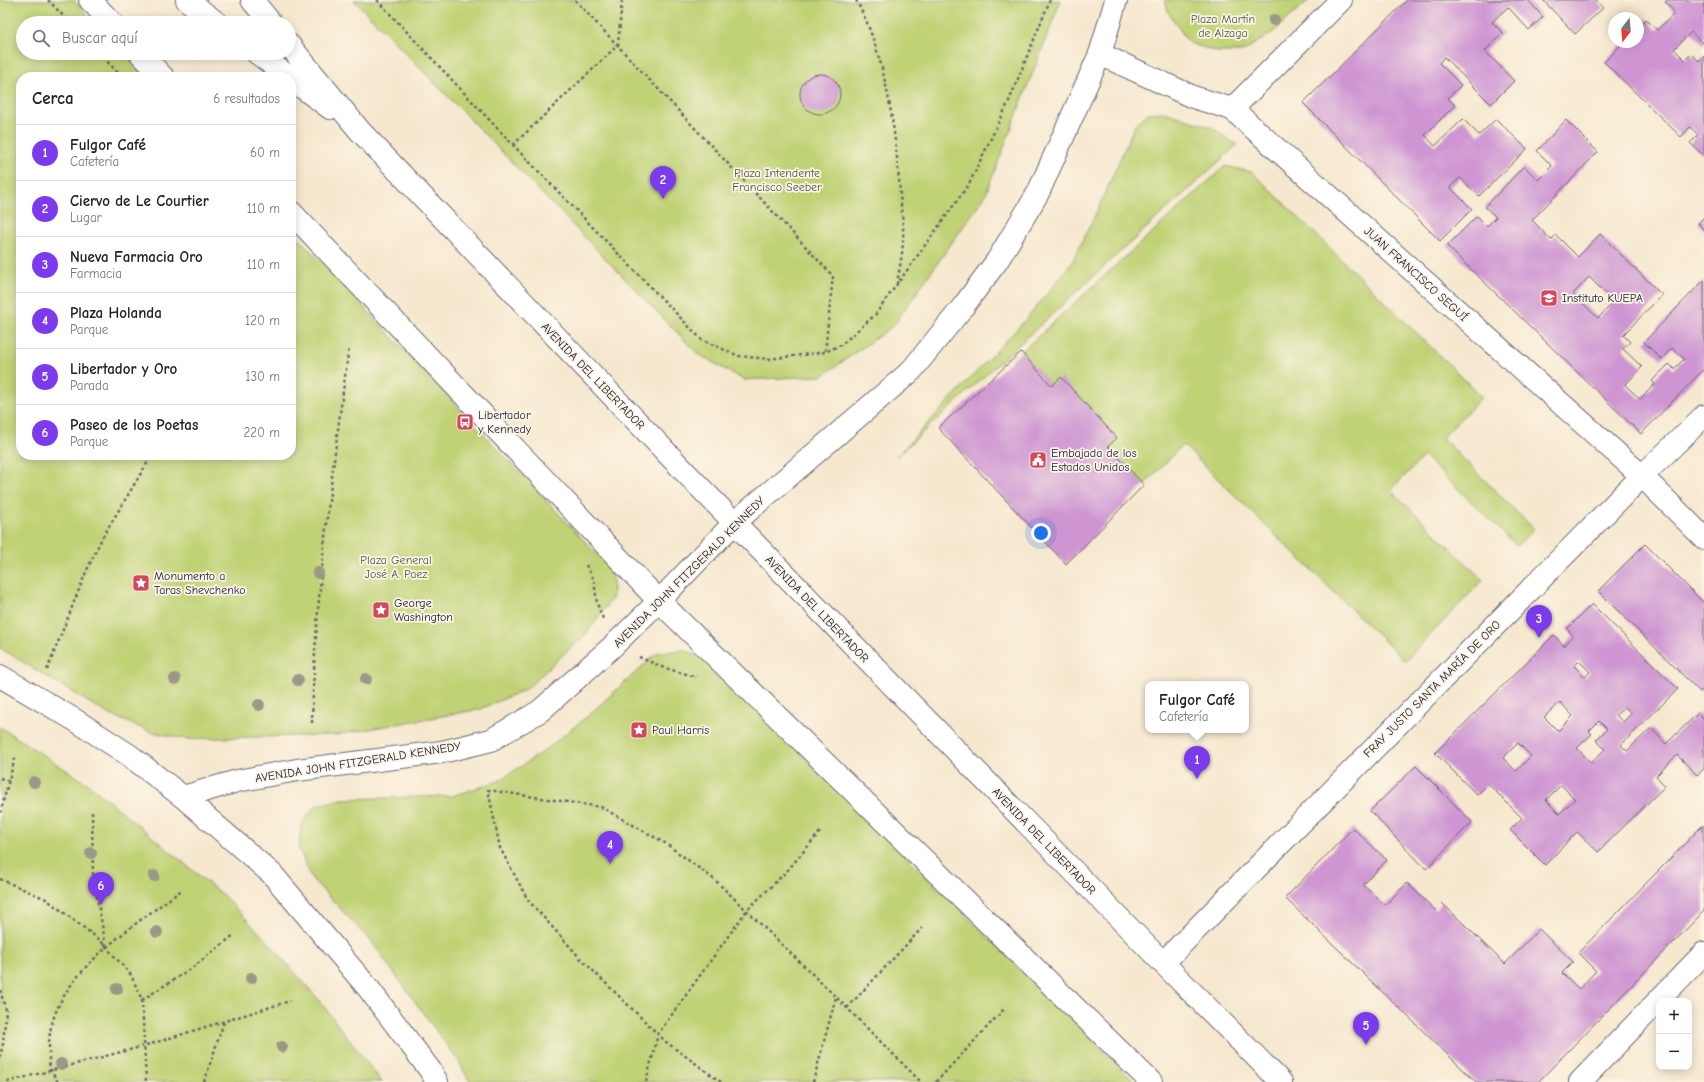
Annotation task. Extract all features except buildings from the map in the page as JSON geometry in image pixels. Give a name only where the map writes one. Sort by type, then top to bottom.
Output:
[{"type":"main road","points":[[90,0],[105,16]]},
{"type":"main road","points":[[187,0],[208,16]]},
{"type":"main road","points":[[252,0],[265,16]]},
{"type":"main road","name":"AVENIDA JOHN FITZGERALD KENNEDY","points":[[183,797],[245,780],[296,770],[442,752],[491,740],[540,711],[613,646],[659,601],[734,523],[911,371],[962,308],[997,261],[1038,193],[1100,54],[1116,0]]},
{"type":"main road","points":[[1232,109],[1341,0]]},
{"type":"main road","name":"AVENIDA DEL LIBERTADOR","points":[[296,53],[360,131],[734,523],[1281,1082]]},
{"type":"main road","name":"JUAN FRANCISCO SEGUÍ","points":[[1100,54],[1193,97],[1232,109],[1642,476],[1704,538]]},
{"type":"main road","points":[[147,60],[158,72]]},
{"type":"main road","name":"AVENIDA DEL LIBERTADOR","points":[[266,60],[282,72]]},
{"type":"main road","name":"AVENIDA DEL LIBERTADOR","points":[[296,83],[360,131]]},
{"type":"main road","points":[[296,217],[659,601],[1151,1082]]},
{"type":"main road","name":"FRAY JUSTO SANTA MARÍA DE ORO","points":[[1163,963],[1642,476],[1704,416]]},
{"type":"main road","points":[[0,676],[75,720],[123,751],[183,797],[272,874],[369,989],[430,1070],[437,1082]]},
{"type":"main road","points":[[1580,1082],[1704,953]]},
{"type":"path","points":[[48,0],[63,16]]},
{"type":"path","points":[[378,0],[513,145],[702,340],[739,356],[769,359],[825,352],[841,346],[875,315],[969,184],[1010,101],[1050,0]]},
{"type":"path","points":[[575,0],[833,276],[825,352]]},
{"type":"path","points":[[513,145],[618,45],[622,0]]},
{"type":"path","points":[[856,0],[863,13],[884,76],[894,133],[899,173],[903,239],[897,285]]},
{"type":"path","points":[[106,60],[117,72]]},
{"type":"path","points":[[312,723],[317,621],[329,499],[349,347]]},
{"type":"path","points":[[47,670],[86,572],[99,544],[149,460]]},
{"type":"path","points":[[0,813],[15,758]]},
{"type":"path","points":[[0,778],[9,780]]},
{"type":"path","points":[[721,1082],[666,1042],[582,960],[528,900],[500,848],[488,790],[601,807],[665,842],[715,880],[921,1082]]},
{"type":"path","points":[[92,812],[93,874],[106,947]]},
{"type":"path","points":[[646,1082],[658,1034],[747,910],[787,871],[820,832]]},
{"type":"path","points":[[0,878],[46,899],[100,940],[131,975],[142,1000],[146,1082]]},
{"type":"path","points":[[58,1082],[50,1070],[49,1039],[57,1006],[82,969],[106,947],[183,888]]},
{"type":"path","points":[[847,1008],[922,928]]},
{"type":"path","points":[[142,1000],[192,968],[234,935]]},
{"type":"path","points":[[0,990],[6,1010],[3,1044],[0,1057]]},
{"type":"path","points":[[813,1082],[836,997]]},
{"type":"path","points":[[8,1082],[144,1046],[290,1001]]},
{"type":"path","points":[[936,1082],[1006,1008]]},
{"type":"path","points":[[204,1082],[224,1022]]},
{"type":"green space","name":"Plaza General José A. Paez","points":[[0,0],[74,0],[89,16],[16,16],[16,60],[130,60],[141,72],[16,72],[16,460],[296,460],[296,235],[607,565],[613,580],[613,597],[586,634],[526,689],[481,709],[336,735],[186,739],[151,732],[108,714],[0,648]]},
{"type":"green space","name":"Plaza Intendente Francisco Seeber","points":[[354,0],[1061,0],[985,196],[893,326],[822,376],[744,380],[698,354]]},
{"type":"green space","name":"Plaza Martín de Alzaga","points":[[1165,0],[1309,0],[1272,33],[1242,52],[1217,52],[1189,43],[1168,12]]},
{"type":"green space","points":[[1164,112],[1211,127],[1237,145],[896,457],[1029,316],[1071,264],[1098,209],[1135,125],[1148,113]]},
{"type":"green space","points":[[1225,166],[1252,172],[1482,397],[1442,438],[1534,529],[1517,546],[1424,456],[1391,490],[1483,580],[1405,661],[1183,445],[1144,485],[1108,446],[1117,438],[1061,378],[1052,386],[1021,352]]},
{"type":"green space","points":[[685,650],[705,659],[1135,1082],[470,1082],[459,1062],[371,941],[312,879],[299,849],[301,825],[315,806],[342,799],[452,796],[499,781],[544,751],[589,715],[657,653]]},
{"type":"green space","points":[[0,727],[88,784],[225,897],[271,945],[317,998],[382,1082],[0,1082]]},
{"type":"place","name":"Ciervo de Le Courtier","points":[[663,199]]},
{"type":"place","name":"Instituto KUEPA","points":[[1549,298]]},
{"type":"place","name":"Libertador y Kennedy","points":[[465,422]]},
{"type":"place","name":"Embajada de los Estados Unidos","points":[[1038,460]]},
{"type":"place","name":"Monumento a Taras Shevchenko","points":[[141,583]]},
{"type":"place","name":"George Washington","points":[[381,610]]},
{"type":"place","name":"Nueva Farmacia Oro","points":[[1539,638]]},
{"type":"place","name":"Paul Harris","points":[[639,730]]},
{"type":"place","name":"Fulgor Café","points":[[1197,779]]},
{"type":"place","name":"Plaza Holanda","points":[[610,864]]},
{"type":"place","name":"Paseo de los Poetas","points":[[101,905]]},
{"type":"place","name":"Libertador y Oro","points":[[1366,1045]]}]
